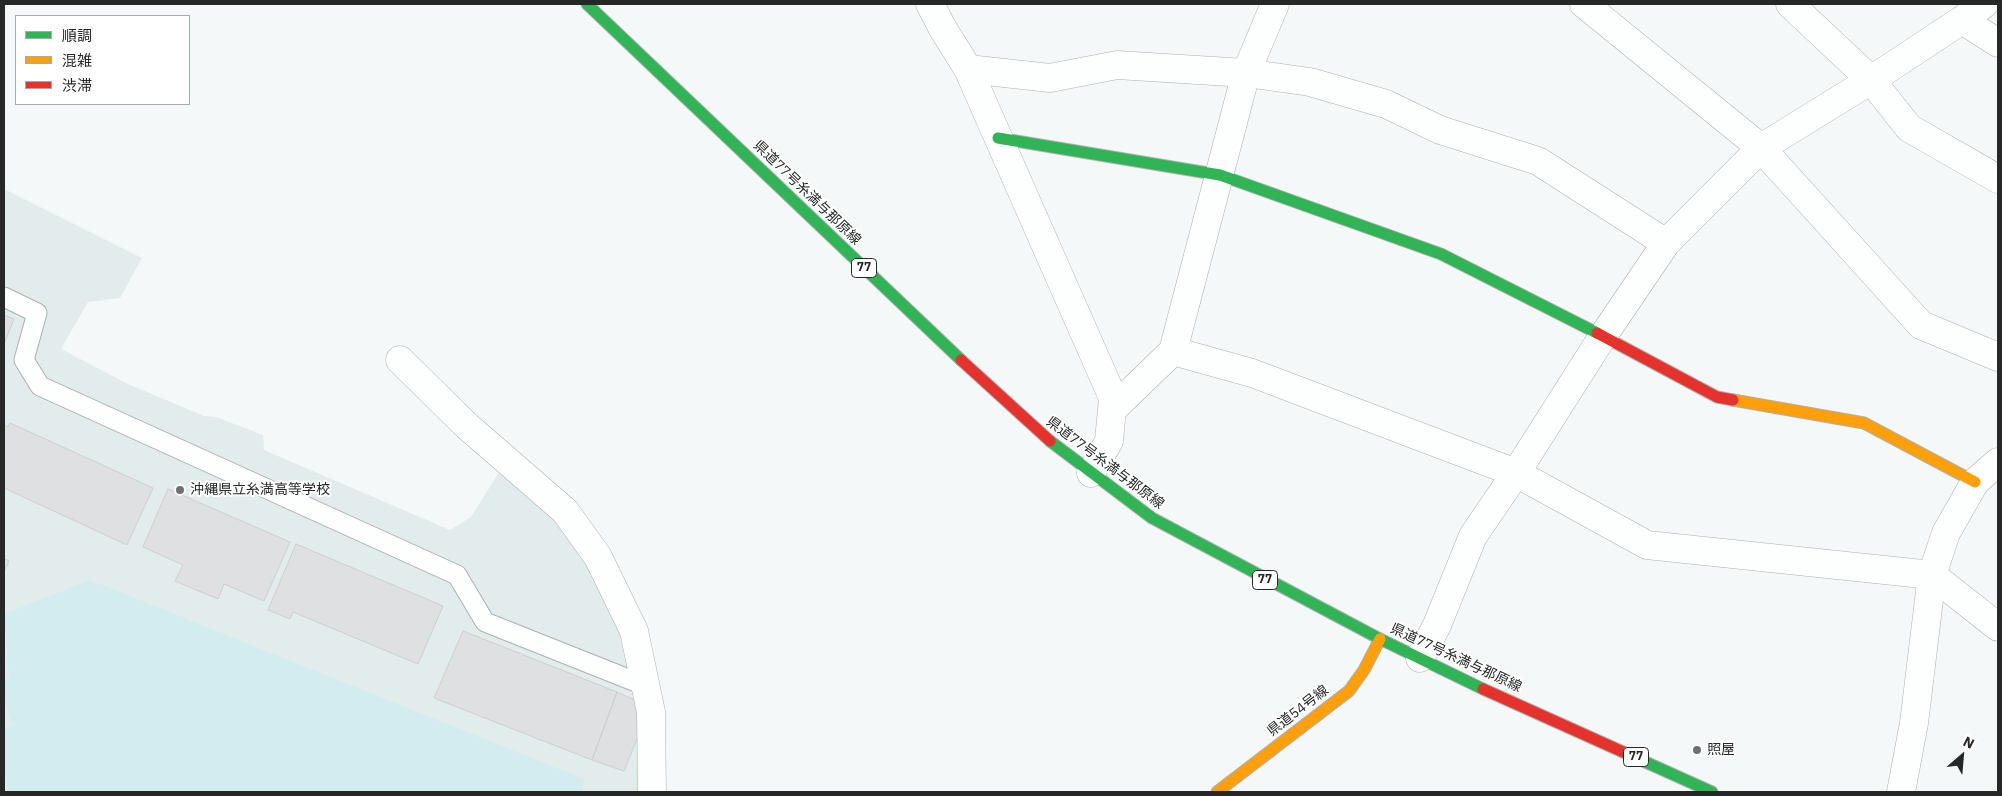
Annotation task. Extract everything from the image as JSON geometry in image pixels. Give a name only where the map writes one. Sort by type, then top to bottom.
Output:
[{"type":"main road","name":"県道77号糸満与那原線","points":[[587,4],[1035,429],[1152,518],[1208,550],[1380,639],[1712,792]]},
{"type":"main road","points":[[998,138],[1220,175],[1441,254],[1603,336],[1717,397],[1864,423],[1975,482]]},
{"type":"main road","name":"県道54号線","points":[[1217,792],[1349,691],[1364,670],[1380,639]]},
{"type":"street","points":[[930,4],[968,69],[1113,398],[1109,441],[1091,473]]},
{"type":"street","points":[[1112,410],[1173,351],[1246,72],[1275,4]]},
{"type":"street","points":[[1584,4],[1761,148],[1921,324],[1998,357]]},
{"type":"street","points":[[1790,4],[1871,80],[1909,128],[1998,179]]},
{"type":"street","points":[[1420,658],[1441,616],[1473,536],[1666,243],[1761,148],[1871,80],[1984,4]]},
{"type":"street","points":[[1962,20],[1998,43]]},
{"type":"street","points":[[968,69],[1050,78],[1117,65],[1246,72],[1310,82],[1386,104],[1440,130],[1538,161],[1666,243]]},
{"type":"street","points":[[1173,351],[1252,373],[1516,472],[1647,545],[1932,575],[1998,627]]},
{"type":"street","points":[[400,360],[467,426],[565,511],[598,557],[634,631],[651,712],[652,792]]},
{"type":"street","points":[[1901,792],[1914,723],[1932,575],[1946,533],[1975,482],[1998,462]]},
{"type":"lane","points":[[4,297],[37,313],[24,360],[40,386],[458,575],[485,622],[646,686]]},
{"type":"shaded area","name":"沖縄県立糸満高等学校","points":[[4,189],[142,258],[120,298],[88,302],[61,349],[128,384],[204,416],[216,417],[263,435],[264,450],[450,530],[471,517],[501,469],[568,527],[627,638],[640,700],[640,792],[4,792]]},
{"type":"shaded area","points":[[90,580],[584,779],[582,792],[9,792],[4,770],[4,728],[13,726],[4,698],[4,681],[9,677],[4,614]]},
{"type":"building","points":[[4,315],[14,319],[4,344]]},
{"type":"building","points":[[10,423],[153,488],[127,545],[4,488],[4,425],[8,427]]},
{"type":"building","points":[[168,489],[290,542],[264,601],[224,584],[218,599],[175,581],[183,565],[143,547]]},
{"type":"building","points":[[296,544],[443,606],[418,664],[293,612],[290,619],[268,610]]},
{"type":"building","points":[[4,558],[9,561],[4,572]]},
{"type":"building","points":[[463,631],[617,692],[592,760],[434,698]]},
{"type":"building","points":[[617,692],[637,701],[639,734],[624,771],[592,760]]},
{"type":"traffic: fast","points":[[587,4],[961,360]]},
{"type":"traffic: fast","points":[[998,138],[1220,175],[1441,254],[1597,333]]},
{"type":"traffic: fast","points":[[1050,441],[1152,518],[1380,639],[1483,689]]},
{"type":"traffic: fast","points":[[1632,756],[1712,792]]},
{"type":"traffic: slow","points":[[1733,400],[1864,423],[1975,482]]},
{"type":"traffic: slow","points":[[1217,792],[1349,691],[1364,670],[1380,639]]},
{"type":"traffic: jam","points":[[1597,333],[1717,397],[1733,400]]},
{"type":"traffic: jam","points":[[961,360],[1050,441]]},
{"type":"traffic: jam","points":[[1483,689],[1632,756]]},
{"type":"place","name":"沖縄県立糸満高等学校","points":[[180,490]]},
{"type":"place","name":"照屋","points":[[1697,750]]}]
